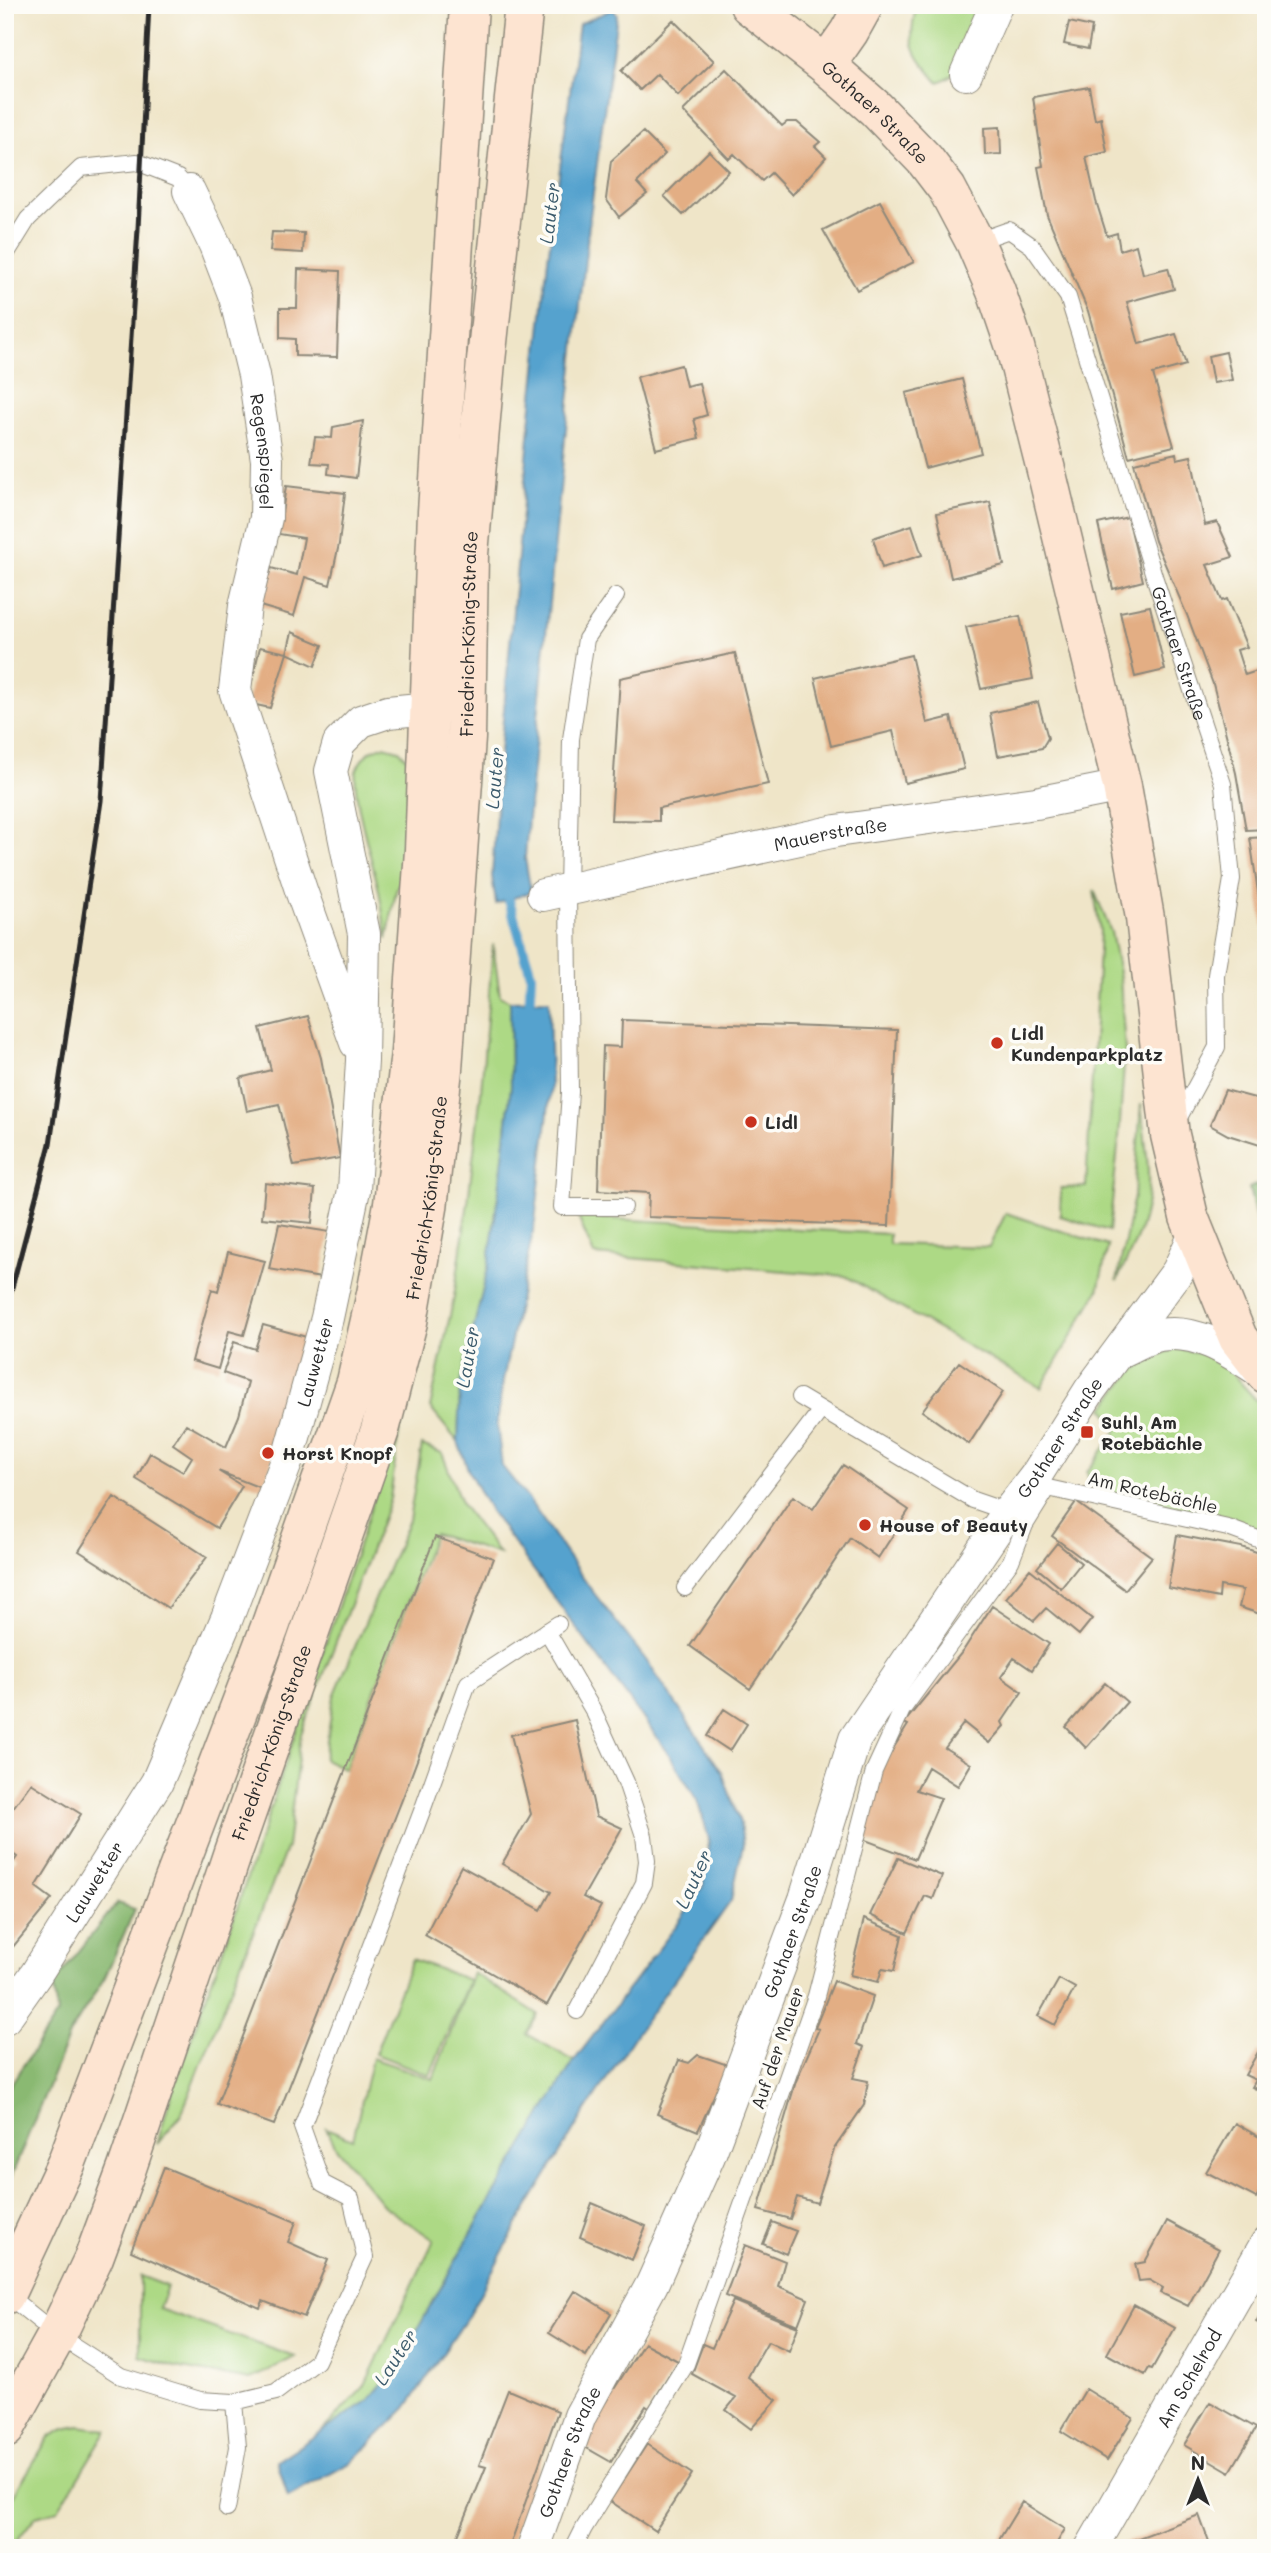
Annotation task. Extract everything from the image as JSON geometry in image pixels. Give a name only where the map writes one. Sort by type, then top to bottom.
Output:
[{"type":"main road","name":"Friedrich-König-Straße","points":[[5,2295],[66,2164],[270,1627],[356,1382],[376,1294],[395,1190],[410,1052],[424,850],[437,512],[469,5]]},
{"type":"main road","name":"Friedrich-König-Straße","points":[[5,2429],[57,2335],[94,2257],[136,2142],[233,1852],[380,1430],[408,1322],[428,1208],[443,1069],[466,738],[470,540],[524,5]]},
{"type":"main road","name":"Gothaer Straße","points":[[749,5],[877,109],[925,160],[947,189],[975,242],[996,291],[1015,347],[1082,611],[1122,786],[1145,918],[1170,1135],[1195,1234]]},
{"type":"main road","points":[[826,65],[864,5]]},
{"type":"main road","points":[[1195,1234],[1238,1338],[1266,1374]]},
{"type":"street","points":[[966,74],[996,5]]},
{"type":"street","name":"Regenspiegel","points":[[189,191],[215,245],[235,297],[254,375],[267,460],[266,518],[245,606],[235,691],[302,893],[362,1061]]},
{"type":"street","name":"Lauwetter","points":[[5,2018],[158,1782],[227,1618],[289,1455],[327,1318],[354,1190],[362,1061],[364,934],[331,771],[340,743],[361,721],[388,712],[430,708]]},
{"type":"street","name":"Mauerstraße","points":[[555,893],[836,831],[1036,803],[1122,786]]},
{"type":"street","name":"Gothaer Straße","points":[[533,2548],[580,2416],[652,2284],[709,2156],[805,1899],[855,1739],[1002,1520],[1041,1483],[1090,1390],[1120,1353],[1144,1314],[1178,1271],[1195,1234]]},
{"type":"street","name":"Gothaer Straße","points":[[1120,1353],[1159,1335],[1186,1335],[1220,1345],[1266,1374]]},
{"type":"street","name":"Am Schelrod","points":[[1091,2548],[1266,2244]]},
{"type":"lane","name":"Regenspiegel","points":[[5,256],[28,219],[81,169],[137,162],[178,178],[189,191]]},
{"type":"lane","name":"Gothaer Straße","points":[[975,242],[1009,230],[1032,246],[1068,297],[1155,579],[1223,784],[1232,879],[1216,975],[1217,1046],[1170,1135]]},
{"type":"lane","points":[[616,596],[586,639],[571,739],[555,893],[570,1092],[562,1207],[624,1207]]},
{"type":"lane","points":[[800,1397],[1002,1520]]},
{"type":"lane","points":[[685,1588],[821,1410]]},
{"type":"lane","name":"Am Rotebächle","points":[[1041,1483],[1228,1528],[1266,1542]]},
{"type":"lane","name":"Auf der Mauer","points":[[574,2548],[686,2364],[816,1996],[874,1770],[902,1710],[1011,1561],[1041,1483]]},
{"type":"lane","name":"Friedrich-König-Straße","points":[[5,2295],[57,2335],[121,2376],[200,2400],[234,2402],[276,2392],[317,2361],[365,2257],[351,2198],[322,2183],[302,2127],[468,1683],[552,1627],[626,1782],[644,1836],[647,1861],[644,1883],[577,2011]]},
{"type":"lane","points":[[227,2509],[238,2447],[234,2402]]},
{"type":"green space","points":[[917,5],[989,5],[964,61],[948,77],[938,82],[914,47],[912,30]]},
{"type":"green space","points":[[384,746],[399,750],[410,762],[403,875],[396,891],[387,939],[355,779],[364,757]]},
{"type":"green space","points":[[1094,890],[1111,932],[1120,978],[1125,1050],[1109,1231],[1060,1216],[1061,1188],[1086,1187],[1100,932]]},
{"type":"green space","points":[[493,944],[500,996],[510,1001],[511,1086],[488,1268],[460,1385],[458,1442],[430,1408],[454,1297],[468,1202],[481,1092]]},
{"type":"green space","points":[[1141,1104],[1147,1158],[1147,1199],[1140,1229],[1117,1281],[1134,1196]]},
{"type":"green space","points":[[1266,1180],[1266,1263],[1249,1188]]},
{"type":"green space","points":[[1006,1213],[1108,1246],[1098,1291],[1041,1388],[845,1276],[594,1255],[578,1217],[889,1234],[889,1244],[989,1247]]},
{"type":"green space","points":[[1177,1348],[1204,1354],[1231,1372],[1266,1411],[1266,1533],[1134,1499],[1105,1490],[1089,1481],[1087,1472],[1118,1429],[1104,1408],[1134,1370],[1152,1358]]},
{"type":"green space","points":[[401,1418],[390,1499],[301,1734],[287,1847],[181,2115],[157,2144],[171,2095],[228,1935]]},
{"type":"green space","points":[[422,1445],[442,1453],[462,1505],[499,1554],[434,1534],[345,1769],[324,1759],[334,1696],[409,1520]]},
{"type":"green space","points":[[117,1903],[135,1909],[105,1977],[69,2035],[7,2187],[5,2203],[5,2093],[57,2014],[53,1984]]},
{"type":"green space","points":[[412,1959],[469,1980],[430,2075],[375,2054]]},
{"type":"green space","points":[[473,1973],[538,2014],[527,2034],[574,2061],[477,2223],[396,2368],[368,2401],[321,2432],[364,2387],[434,2240],[384,2206],[337,2149],[326,2128],[353,2139],[372,2058],[433,2079]]},
{"type":"green space","points":[[140,2276],[167,2286],[159,2309],[295,2357],[250,2380],[176,2367],[140,2356]]},
{"type":"green space","points":[[79,2426],[107,2430],[58,2510],[36,2516],[11,2548],[5,2548],[5,2509],[49,2437],[64,2429]]},
{"type":"water","points":[[613,9],[617,15],[590,216],[566,429],[528,819],[525,858],[531,892],[496,904],[492,876],[500,752],[548,259],[579,24]]},
{"type":"water","points":[[549,1000],[551,1087],[535,1221],[497,1424],[502,1466],[646,1660],[722,1772],[740,1823],[743,1845],[731,1901],[640,2028],[583,2115],[523,2214],[467,2318],[406,2408],[352,2462],[288,2497],[277,2461],[368,2401],[396,2368],[477,2223],[574,2061],[703,1886],[709,1839],[697,1800],[667,1751],[490,1511],[469,1472],[458,1442],[460,1385],[488,1268],[501,1175],[511,1086],[510,1001]]},
{"type":"building","points":[[673,20],[714,61],[678,96],[657,74],[640,90],[621,71]]},
{"type":"building","points":[[1069,22],[1092,27],[1088,49],[1064,44]]},
{"type":"building","points":[[726,69],[782,126],[787,122],[797,122],[820,142],[815,146],[826,157],[792,195],[771,173],[762,181],[734,154],[729,159],[683,111]]},
{"type":"building","points":[[1089,87],[1095,120],[1101,118],[1107,152],[1086,157],[1107,236],[1117,233],[1120,250],[1136,245],[1143,274],[1168,268],[1174,289],[1127,302],[1139,344],[1176,334],[1186,365],[1153,374],[1174,446],[1129,457],[1088,311],[1047,215],[1038,167],[1043,166],[1033,97]]},
{"type":"building","points":[[1000,127],[1001,154],[985,155],[984,128]]},
{"type":"building","points":[[643,132],[665,154],[637,183],[647,194],[619,217],[606,199],[611,161]]},
{"type":"building","points":[[709,151],[729,171],[683,215],[664,196]]},
{"type":"building","points":[[880,201],[914,262],[857,290],[823,230]]},
{"type":"building","points":[[272,232],[304,233],[303,253],[270,251]]},
{"type":"building","points":[[298,269],[340,271],[337,357],[295,356],[295,339],[280,338],[280,308],[297,308]]},
{"type":"building","points":[[1226,352],[1232,380],[1213,383],[1208,356]]},
{"type":"building","points":[[681,365],[686,386],[699,383],[707,415],[694,419],[699,438],[656,449],[637,377]]},
{"type":"building","points":[[962,379],[981,453],[925,468],[906,393]]},
{"type":"building","points":[[363,421],[356,478],[328,474],[329,464],[311,463],[315,437],[332,438],[333,427]]},
{"type":"building","points":[[1176,453],[1177,459],[1191,456],[1205,525],[1217,522],[1233,557],[1207,565],[1222,601],[1227,599],[1247,647],[1237,650],[1245,675],[1266,668],[1266,829],[1246,830],[1236,773],[1213,684],[1155,541],[1134,463]]},
{"type":"building","points":[[286,486],[345,493],[339,544],[330,585],[305,577],[294,616],[260,606],[271,568],[297,575],[304,538],[279,534]]},
{"type":"building","points":[[990,502],[1004,565],[951,578],[937,513]]},
{"type":"building","points":[[1128,517],[1143,581],[1113,589],[1098,524]]},
{"type":"building","points":[[912,525],[922,555],[882,568],[873,538]]},
{"type":"building","points":[[1150,606],[1165,670],[1135,677],[1120,612]]},
{"type":"building","points":[[1020,616],[1033,679],[981,689],[966,627]]},
{"type":"building","points":[[292,632],[323,645],[315,666],[287,653]]},
{"type":"building","points":[[260,647],[287,653],[270,708],[247,703]]},
{"type":"building","points":[[735,653],[768,784],[659,808],[659,821],[611,820],[620,678]]},
{"type":"building","points":[[911,655],[927,723],[951,717],[964,769],[905,783],[893,731],[831,746],[815,678]]},
{"type":"building","points":[[1038,702],[1048,738],[1042,748],[998,756],[990,713]]},
{"type":"building","points":[[1266,837],[1266,926],[1263,926],[1250,838]]},
{"type":"building","points":[[308,1016],[321,1058],[340,1158],[294,1166],[279,1104],[247,1111],[240,1078],[271,1070],[260,1028]]},
{"type":"building","points":[[622,1020],[897,1030],[889,1226],[648,1217],[649,1193],[598,1190],[603,1046],[621,1047]]},
{"type":"building","points":[[1225,1090],[1266,1101],[1266,1147],[1228,1135],[1210,1125]]},
{"type":"building","points":[[265,1183],[315,1189],[312,1223],[262,1218]]},
{"type":"building","points":[[279,1224],[330,1232],[321,1278],[269,1269]]},
{"type":"building","points":[[228,1252],[265,1261],[244,1335],[229,1331],[218,1369],[192,1361],[212,1289],[218,1291]]},
{"type":"building","points":[[263,1325],[310,1338],[263,1489],[218,1471],[242,1486],[217,1528],[136,1479],[150,1453],[183,1472],[192,1457],[173,1444],[186,1424],[226,1447],[239,1416],[248,1382],[223,1373],[234,1342],[255,1349]]},
{"type":"building","points":[[959,1362],[1003,1392],[969,1444],[922,1411]]},
{"type":"building","points":[[843,1465],[909,1510],[878,1558],[850,1538],[750,1689],[690,1646],[793,1496],[813,1509]]},
{"type":"building","points":[[114,1497],[207,1557],[168,1608],[79,1551]]},
{"type":"building","points":[[1076,1502],[1152,1557],[1125,1590],[1052,1536]]},
{"type":"building","points":[[1177,1535],[1241,1547],[1266,1555],[1266,1616],[1239,1607],[1243,1590],[1220,1586],[1219,1598],[1168,1588]]},
{"type":"building","points":[[435,1537],[493,1558],[405,1792],[274,2125],[217,2104]]},
{"type":"building","points":[[1057,1543],[1081,1563],[1061,1588],[1037,1568]]},
{"type":"building","points":[[1030,1569],[1092,1619],[1079,1635],[1046,1608],[1034,1621],[1006,1598]]},
{"type":"building","points":[[992,1606],[1049,1644],[1032,1670],[1014,1658],[1001,1677],[1022,1692],[1002,1722],[1004,1726],[989,1743],[964,1723],[945,1748],[971,1764],[958,1786],[928,1767],[916,1790],[941,1798],[915,1859],[860,1838],[877,1774],[908,1725],[904,1723],[963,1651]]},
{"type":"building","points":[[1105,1683],[1127,1702],[1086,1748],[1066,1727]]},
{"type":"building","points":[[724,1709],[747,1724],[730,1751],[707,1736]]},
{"type":"building","points":[[575,1720],[596,1816],[622,1828],[583,1897],[601,1906],[547,2005],[425,1935],[461,1866],[541,1910],[551,1892],[502,1864],[531,1814],[511,1735]]},
{"type":"building","points":[[31,1783],[81,1814],[36,1887],[52,1899],[8,1953],[5,1951],[5,1874],[17,1857],[5,1848],[5,1819]]},
{"type":"building","points":[[898,1858],[942,1876],[933,1899],[925,1896],[907,1933],[870,1915]]},
{"type":"building","points":[[864,1919],[902,1935],[894,1971],[882,1969],[878,1982],[850,1975]]},
{"type":"building","points":[[1059,1979],[1075,1988],[1055,2025],[1038,2016]]},
{"type":"building","points":[[834,1981],[873,1996],[857,2044],[864,2047],[853,2078],[868,2081],[864,2105],[834,2149],[817,2203],[797,2197],[790,2219],[758,2210],[796,2081],[819,2029],[815,2028]]},
{"type":"building","points":[[1258,2052],[1266,2056],[1266,2094],[1252,2087],[1256,2080],[1245,2075]]},
{"type":"building","points":[[698,2055],[728,2065],[698,2131],[657,2114],[679,2060],[689,2063]]},
{"type":"building","points":[[1235,2123],[1266,2141],[1266,2180],[1256,2198],[1206,2172]]},
{"type":"building","points":[[164,2167],[296,2222],[288,2242],[328,2260],[304,2317],[263,2301],[260,2308],[131,2251]]},
{"type":"building","points":[[592,2203],[646,2226],[632,2260],[580,2237]]},
{"type":"building","points":[[1167,2221],[1219,2249],[1188,2306],[1161,2293],[1163,2288],[1149,2280],[1139,2281],[1135,2264],[1145,2262]]},
{"type":"building","points":[[772,2222],[796,2231],[786,2254],[763,2244]]},
{"type":"building","points":[[745,2245],[785,2261],[778,2286],[808,2299],[798,2325],[725,2296]]},
{"type":"building","points":[[575,2291],[611,2313],[586,2356],[549,2333]]},
{"type":"building","points":[[733,2301],[798,2327],[789,2351],[768,2341],[748,2377],[777,2400],[751,2429],[726,2410],[736,2398],[692,2374],[703,2344],[712,2348]]},
{"type":"building","points":[[1266,2304],[1266,2327],[1256,2322]]},
{"type":"building","points":[[1134,2305],[1175,2328],[1152,2369],[1149,2368],[1145,2375],[1107,2354]]},
{"type":"building","points":[[644,2343],[678,2361],[611,2462],[585,2447],[594,2420]]},
{"type":"building","points":[[1086,2389],[1133,2418],[1107,2460],[1061,2431]]},
{"type":"building","points":[[508,2390],[558,2411],[509,2548],[453,2548],[486,2467],[479,2465]]},
{"type":"building","points":[[1210,2402],[1256,2428],[1230,2472],[1184,2445]]},
{"type":"building","points":[[647,2444],[692,2474],[655,2531],[610,2501]]},
{"type":"building","points":[[1022,2502],[1065,2529],[1054,2548],[994,2548]]},
{"type":"building","points":[[1199,2515],[1211,2548],[1122,2548],[1120,2545]]},
{"type":"waterway","name":"Lauter","points":[[505,887],[531,974],[529,1014]]},
{"type":"railway","points":[[5,1314],[50,1144],[101,801],[138,229],[149,5]]},
{"type":"place","name":"Lidl Kundenparkplatz","points":[[997,1043]]},
{"type":"place","name":"Lidl","points":[[751,1122]]},
{"type":"place","name":"Suhl, Am Rotebächle","points":[[1087,1432]]},
{"type":"place","name":"Horst Knopf","points":[[268,1453]]},
{"type":"place","name":"House of Beauty","points":[[865,1525]]}]
